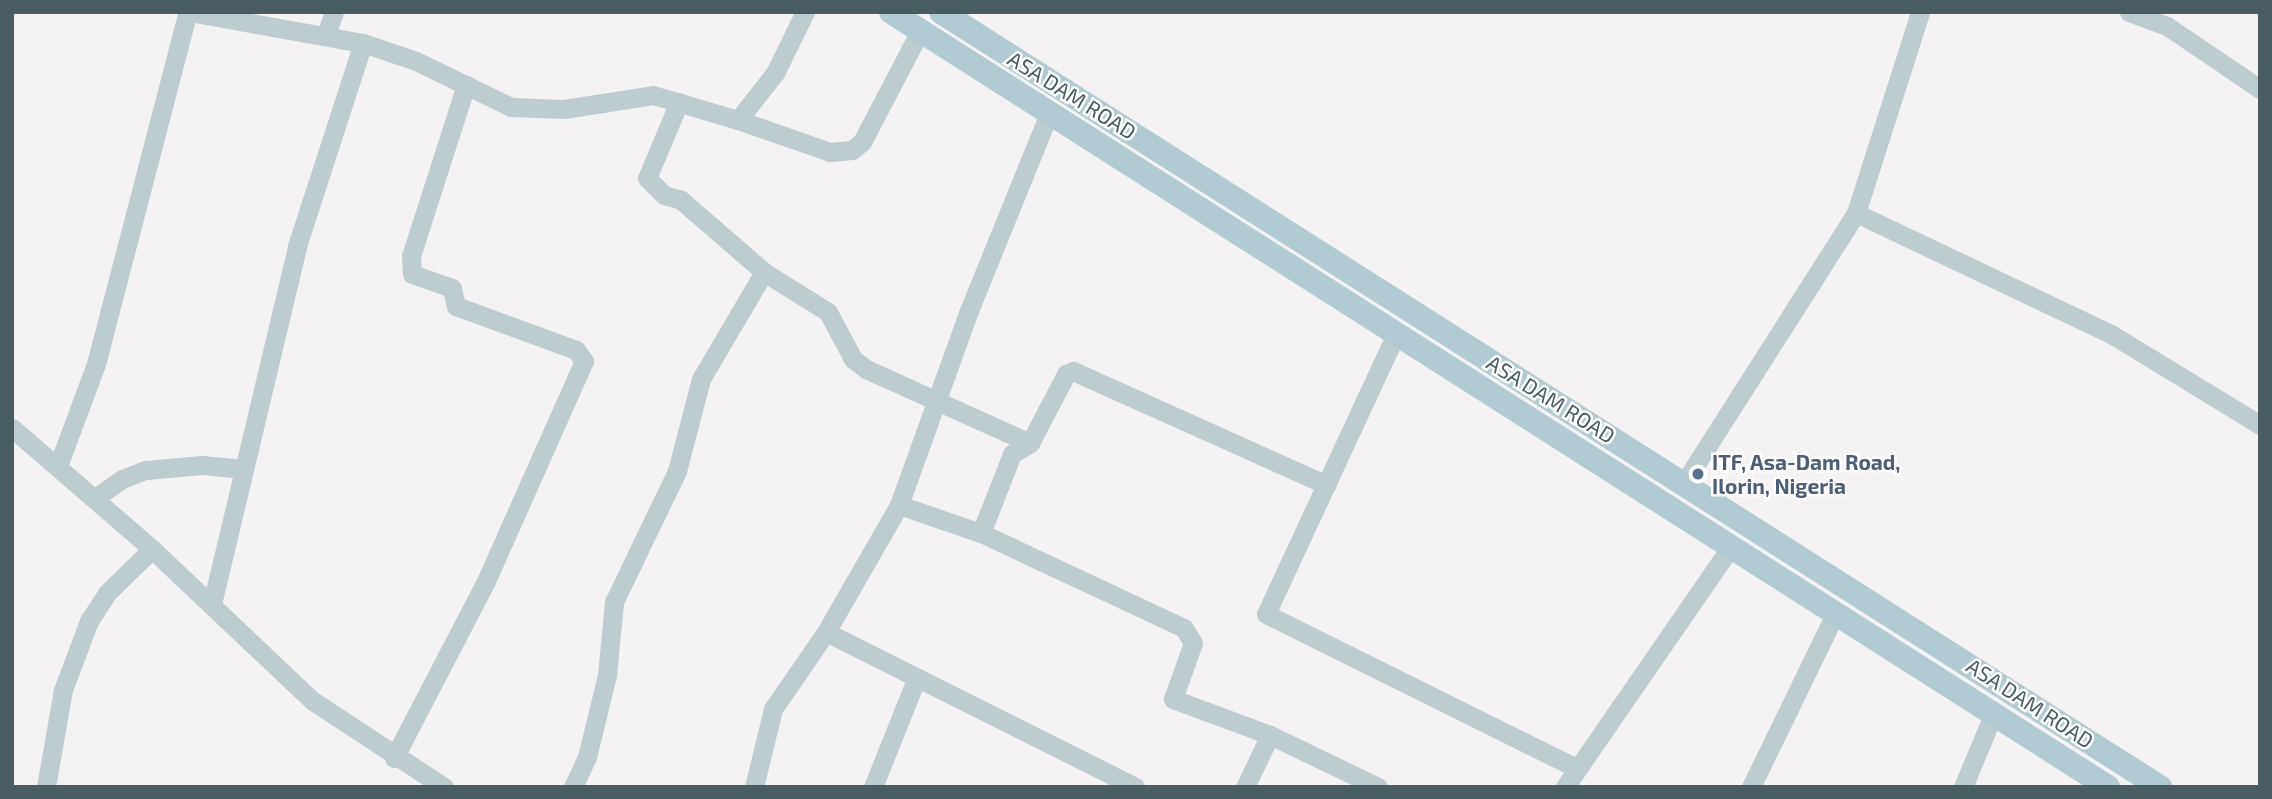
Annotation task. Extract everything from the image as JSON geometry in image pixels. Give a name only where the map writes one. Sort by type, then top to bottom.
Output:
[{"type":"main road","name":"ASA DAM ROAD","points":[[891,12],[1395,337],[1836,612],[2108,787]]},
{"type":"main road","name":"ASA DAM ROAD","points":[[941,12],[2160,787]]},
{"type":"main road","points":[[1531,420],[1550,397]]},
{"type":"street","points":[[58,466],[96,364],[188,12],[326,34],[363,43],[416,61],[511,107],[542,111],[639,95],[679,102],[830,152],[852,150],[862,142],[920,31]]},
{"type":"street","points":[[326,34],[334,12]]},
{"type":"street","points":[[738,120],[775,73],[804,12]]},
{"type":"street","points":[[1684,483],[1856,213],[1920,12]]},
{"type":"street","points":[[2129,12],[2167,26],[2260,89]]},
{"type":"street","points":[[212,604],[297,246],[363,43]]},
{"type":"street","points":[[394,758],[486,581],[584,362],[576,350],[456,306],[452,288],[412,274],[411,256],[466,85]]},
{"type":"street","points":[[679,102],[647,178],[764,272],[828,312],[853,359],[937,405],[1030,443]]},
{"type":"street","points":[[754,787],[773,709],[826,632],[899,505],[968,313],[1049,114]]},
{"type":"street","points":[[1856,213],[2111,334],[2260,425]]},
{"type":"street","points":[[573,787],[587,757],[607,675],[614,602],[677,471],[701,379],[764,272]]},
{"type":"street","points":[[1395,337],[1266,614],[1576,768]]},
{"type":"street","points":[[981,533],[1012,453],[1030,443],[1066,374],[1073,371],[1327,485]]},
{"type":"street","points":[[12,428],[152,549],[313,701],[394,758],[421,781],[444,787]]},
{"type":"street","points":[[95,498],[122,478],[146,470],[202,465],[244,469]]},
{"type":"street","points":[[899,505],[981,533],[1184,628],[1193,643],[1173,699],[1270,735],[1378,787]]},
{"type":"street","points":[[1565,787],[1730,548]]},
{"type":"street","points":[[46,787],[63,690],[89,621],[107,593],[152,549]]},
{"type":"street","points":[[1751,787],[1836,612]]},
{"type":"street","points":[[826,632],[1135,787]]},
{"type":"street","points":[[873,787],[917,677]]},
{"type":"street","points":[[1963,787],[1993,715]]},
{"type":"street","points":[[1245,787],[1270,735]]},
{"type":"place","name":"ITF, Asa-Dam Road, Ilorin, Nigeria","points":[[1698,474]]}]
